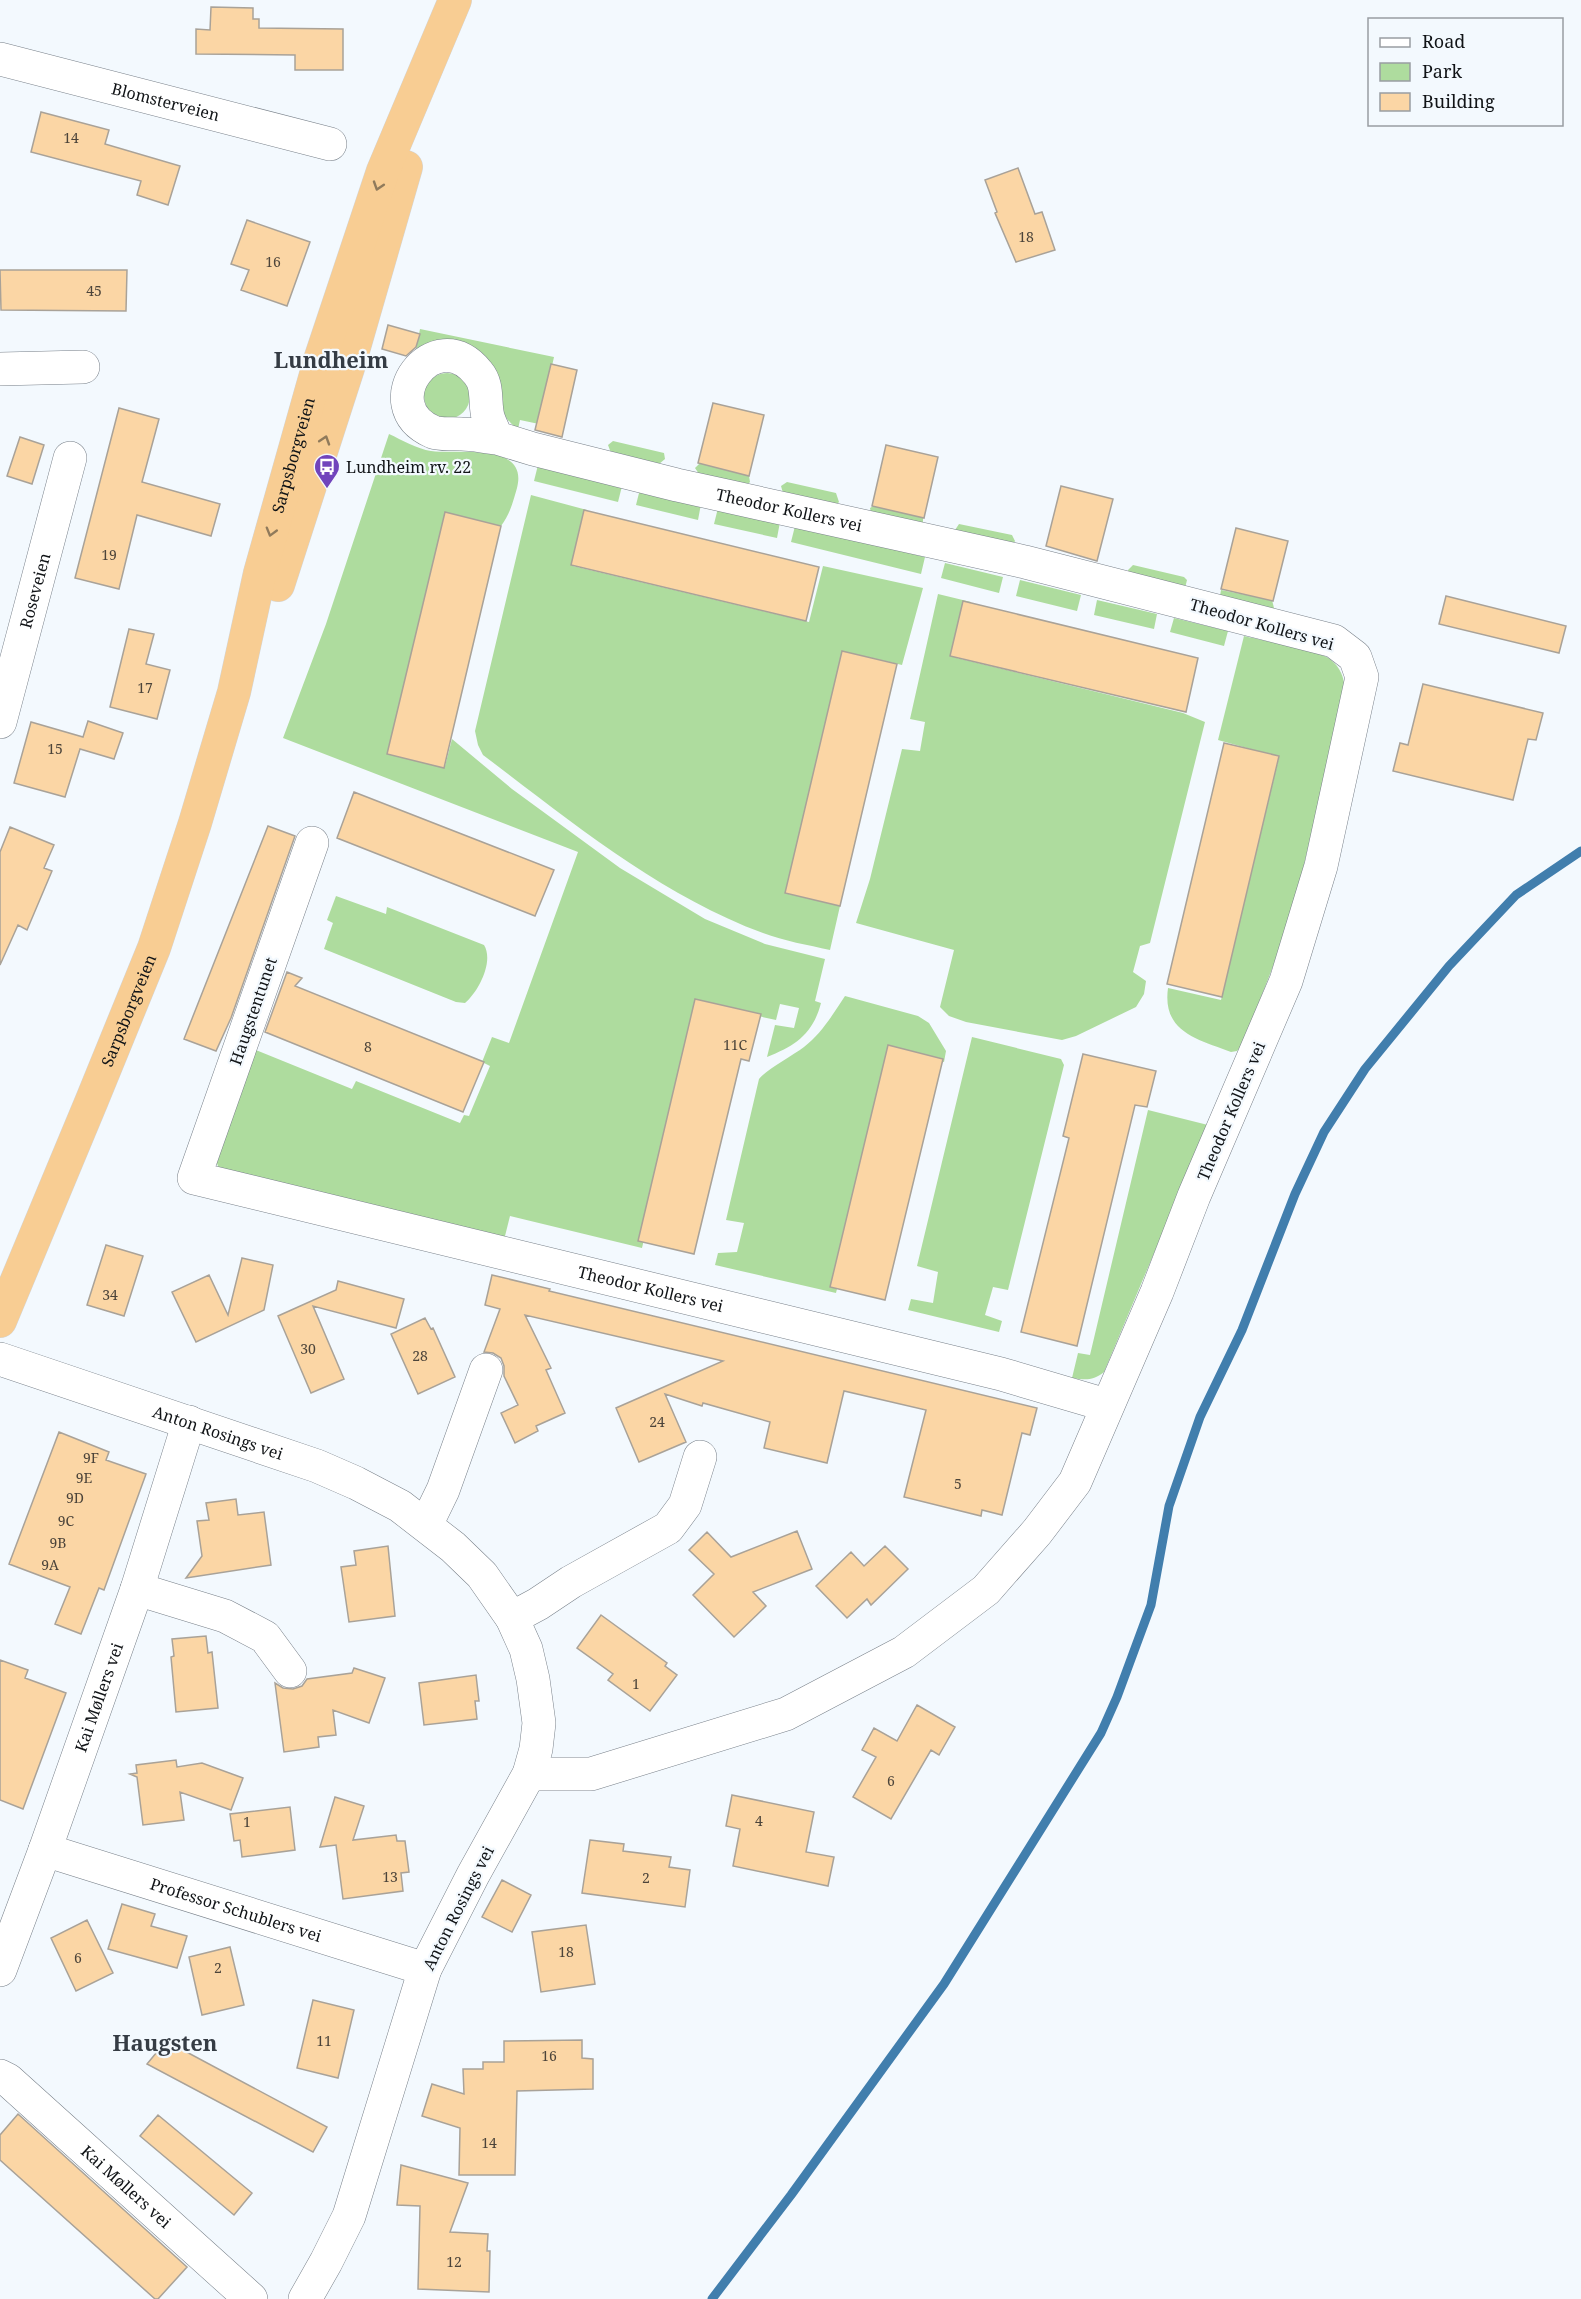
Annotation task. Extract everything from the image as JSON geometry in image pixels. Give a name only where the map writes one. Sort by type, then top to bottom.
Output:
[{"type":"highway","name":"Sarpsborgveien","points":[[0,1321],[154,948],[195,824],[234,692],[260,573],[320,360],[383,171],[455,0]]},
{"type":"street","name":"Blomsterveien","points":[[0,59],[330,144]]},
{"type":"street","points":[[0,369],[83,367]]},
{"type":"street","name":"Theodor Kollers vei","points":[[497,438],[677,485],[1025,562],[1334,641],[1355,657],[1362,677],[1321,866],[1286,981],[1194,1196],[1157,1292],[1075,1482],[1037,1532],[986,1590],[904,1652],[786,1714],[591,1774],[529,1774]]},
{"type":"street","name":"Roseveien","points":[[0,722],[70,458]]},
{"type":"street","name":"Haugstentunet","points":[[194,1178],[312,843]]},
{"type":"street","name":"Theodor Kollers vei","points":[[194,1178],[1001,1374],[1106,1406]]},
{"type":"street","name":"Anton Rosings vei","points":[[0,1359],[317,1466],[400,1506],[453,1547],[482,1575],[512,1618],[526,1649],[540,1723],[529,1774],[473,1875],[425,1969],[349,2216],[305,2299]]},
{"type":"street","points":[[426,1525],[443,1490],[486,1370]]},
{"type":"street","name":"Kai Møllers vei","points":[[0,1970],[137,1589],[189,1422]]},
{"type":"street","points":[[512,1618],[538,1604],[570,1582],[668,1528],[685,1505],[700,1457]]},
{"type":"street","points":[[137,1589],[225,1616],[265,1637],[290,1671]]},
{"type":"street","name":"Professor Schublers vei","points":[[45,1850],[425,1969]]},
{"type":"street","name":"Kai Møllers vei","points":[[0,2076],[8,2080],[251,2299]]},
{"type":"green space","points":[[420,329],[554,357],[539,424],[520,420],[518,429],[508,420],[490,365],[482,354],[471,346],[453,344],[429,345],[416,349]]},
{"type":"green space","points":[[447,373],[456,374],[464,379],[469,387],[469,405],[464,413],[456,418],[447,419],[438,418],[430,413],[425,405],[424,396],[425,387],[430,379],[438,374]]},
{"type":"green space","points":[[389,434],[426,450],[488,453],[502,457],[512,463],[518,473],[513,503],[501,526],[447,513],[390,753],[445,766],[452,739],[512,789],[620,868],[705,919],[765,944],[825,959],[815,1001],[821,1003],[813,1023],[802,1038],[767,1057],[775,1025],[794,1028],[799,1008],[780,1004],[776,1020],[699,1003],[642,1248],[510,1216],[504,1240],[220,1171],[214,1156],[251,1048],[352,1089],[356,1081],[460,1123],[464,1115],[469,1116],[490,1066],[482,1062],[492,1037],[509,1043],[578,852],[283,738],[326,624]]},
{"type":"green space","points":[[613,441],[664,453],[665,459],[659,464],[611,453],[608,445]]},
{"type":"green space","points":[[700,463],[749,476],[750,482],[748,484],[699,474],[695,468]]},
{"type":"green space","points":[[538,465],[622,486],[618,502],[534,481]]},
{"type":"green space","points":[[787,482],[836,493],[839,502],[836,505],[783,493],[781,486]]},
{"type":"green space","points":[[640,489],[701,504],[698,520],[636,505]]},
{"type":"green space","points":[[531,495],[587,510],[573,566],[809,622],[823,566],[923,588],[902,665],[846,652],[789,894],[840,906],[830,950],[763,933],[687,898],[617,854],[483,755],[475,731]]},
{"type":"green space","points":[[875,505],[923,517],[923,525],[871,513],[870,508]]},
{"type":"green space","points":[[718,508],[780,522],[777,538],[714,524]]},
{"type":"green space","points":[[959,524],[1012,535],[1015,541],[1013,545],[955,530]]},
{"type":"green space","points":[[795,526],[925,557],[921,574],[791,542]]},
{"type":"green space","points":[[945,563],[1003,577],[999,593],[941,578]]},
{"type":"green space","points":[[1133,565],[1184,577],[1187,580],[1185,588],[1129,575],[1128,570]]},
{"type":"green space","points":[[1020,580],[1081,595],[1077,611],[1016,596]]},
{"type":"green space","points":[[1221,590],[1272,600],[1274,608],[1272,611],[1220,596]]},
{"type":"green space","points":[[938,594],[971,602],[957,658],[1183,713],[1205,722],[1150,943],[1140,946],[1133,972],[1146,981],[1144,994],[1136,1007],[1076,1036],[1062,1040],[966,1022],[949,1016],[940,1007],[954,950],[856,923],[870,879],[902,749],[920,751],[925,722],[910,719]]},
{"type":"green space","points":[[1097,600],[1157,614],[1154,629],[1094,615]]},
{"type":"green space","points":[[1174,618],[1228,631],[1224,646],[1170,632]]},
{"type":"green space","points":[[1244,636],[1303,649],[1330,659],[1341,673],[1345,691],[1299,886],[1281,946],[1243,1043],[1237,1051],[1231,1052],[1195,1038],[1176,1024],[1168,1003],[1168,988],[1221,1000],[1279,757],[1218,740]]},
{"type":"green space","points":[[336,896],[386,914],[387,907],[484,945],[487,959],[480,984],[465,1003],[456,1002],[324,949],[333,923],[327,920]]},
{"type":"green space","points":[[845,996],[918,1016],[929,1023],[946,1051],[944,1062],[894,1050],[836,1293],[715,1265],[718,1253],[737,1252],[744,1223],[726,1220],[759,1079],[810,1042],[827,1023]]},
{"type":"green space","points":[[972,1037],[1061,1059],[1064,1065],[1008,1290],[993,1287],[985,1315],[1002,1321],[999,1332],[908,1310],[911,1299],[933,1303],[938,1272],[917,1266]]},
{"type":"green space","points":[[1148,1110],[1208,1125],[1104,1372],[1089,1379],[1072,1378],[1078,1353],[1090,1355]]},
{"type":"building","points":[[211,7],[253,8],[253,19],[259,19],[259,28],[343,29],[343,70],[295,70],[295,55],[196,54],[196,29],[210,30]]},
{"type":"building","points":[[41,112],[109,130],[105,144],[180,166],[168,205],[137,195],[141,181],[31,152]]},
{"type":"building","points":[[1018,168],[1035,214],[1042,212],[1055,250],[1016,262],[995,213],[997,212],[985,180]]},
{"type":"building","points":[[247,220],[310,242],[287,306],[241,290],[249,270],[231,264]]},
{"type":"building","points":[[0,270],[127,270],[126,311],[1,310]]},
{"type":"building","points":[[388,325],[420,334],[416,347],[406,356],[382,349]]},
{"type":"building","points":[[551,364],[577,370],[562,437],[535,430]]},
{"type":"building","points":[[713,403],[764,415],[749,476],[698,463]]},
{"type":"building","points":[[119,408],[159,419],[142,482],[220,504],[211,536],[137,515],[119,589],[75,578]]},
{"type":"building","points":[[20,437],[44,445],[32,484],[7,476]]},
{"type":"building","points":[[886,445],[938,457],[924,518],[872,506]]},
{"type":"building","points":[[1061,486],[1113,499],[1097,561],[1046,546]]},
{"type":"building","points":[[584,510],[819,567],[806,621],[571,565]]},
{"type":"building","points":[[445,512],[501,526],[444,768],[387,754]]},
{"type":"building","points":[[1236,528],[1288,541],[1273,601],[1221,589]]},
{"type":"building","points":[[1446,596],[1566,626],[1559,653],[1439,624]]},
{"type":"building","points":[[963,601],[1198,658],[1186,712],[950,656]]},
{"type":"building","points":[[129,629],[154,634],[146,664],[170,670],[157,719],[110,707]]},
{"type":"building","points":[[842,651],[897,664],[840,906],[785,893]]},
{"type":"building","points":[[1423,684],[1543,713],[1536,740],[1528,739],[1513,800],[1393,771],[1400,743],[1408,745]]},
{"type":"building","points":[[88,721],[123,733],[114,759],[80,749],[65,797],[14,783],[31,722],[83,737]]},
{"type":"building","points":[[1224,743],[1279,756],[1222,997],[1167,984]]},
{"type":"building","points":[[354,792],[554,870],[535,916],[337,838]]},
{"type":"building","points":[[268,826],[295,836],[231,1018],[216,1051],[184,1039]]},
{"type":"building","points":[[10,827],[54,845],[44,868],[52,871],[27,930],[18,925],[0,965],[0,852]]},
{"type":"building","points":[[287,972],[302,978],[295,986],[484,1062],[463,1112],[265,1032]]},
{"type":"building","points":[[695,999],[761,1014],[749,1061],[741,1059],[694,1254],[638,1241]]},
{"type":"building","points":[[888,1045],[943,1059],[885,1300],[830,1287]]},
{"type":"building","points":[[1083,1054],[1156,1071],[1147,1107],[1135,1105],[1077,1346],[1021,1332],[1069,1138],[1063,1136]]},
{"type":"building","points":[[106,1245],[143,1256],[124,1316],[87,1305]]},
{"type":"building","points":[[242,1258],[273,1265],[264,1310],[196,1342],[172,1292],[209,1275],[228,1315]]},
{"type":"building","points":[[492,1275],[550,1289],[549,1291],[1037,1408],[1030,1435],[1022,1433],[1002,1515],[982,1510],[981,1516],[904,1497],[926,1410],[844,1391],[827,1463],[764,1448],[770,1422],[703,1403],[702,1406],[665,1394],[686,1442],[639,1462],[616,1408],[723,1361],[525,1315],[551,1368],[546,1370],[565,1413],[536,1426],[538,1431],[515,1443],[501,1413],[518,1405],[504,1376],[501,1358],[493,1353],[484,1352],[500,1309],[485,1305]]},
{"type":"building","points":[[338,1281],[404,1299],[396,1328],[313,1306],[344,1379],[311,1393],[278,1316],[336,1290]]},
{"type":"building","points":[[425,1318],[431,1329],[433,1328],[455,1377],[418,1394],[391,1334]]},
{"type":"building","points":[[59,1432],[109,1452],[106,1460],[146,1474],[104,1590],[99,1588],[81,1634],[55,1624],[70,1587],[9,1564]]},
{"type":"building","points":[[236,1499],[238,1515],[264,1512],[271,1565],[186,1578],[202,1556],[197,1521],[209,1520],[206,1503]]},
{"type":"building","points":[[797,1531],[812,1569],[753,1592],[766,1606],[734,1637],[693,1595],[714,1574],[689,1550],[707,1532],[731,1557]]},
{"type":"building","points":[[388,1546],[395,1616],[349,1622],[341,1567],[356,1565],[354,1551]]},
{"type":"building","points":[[885,1546],[908,1569],[871,1605],[867,1599],[847,1618],[816,1586],[851,1552],[864,1566]]},
{"type":"building","points":[[601,1615],[667,1663],[665,1666],[677,1675],[650,1711],[608,1680],[613,1674],[577,1648]]},
{"type":"building","points":[[206,1636],[208,1653],[212,1652],[218,1708],[176,1712],[171,1657],[174,1656],[172,1639]]},
{"type":"building","points":[[0,1660],[28,1670],[25,1678],[66,1693],[23,1809],[0,1800]]},
{"type":"building","points":[[354,1668],[385,1678],[369,1723],[333,1710],[336,1735],[318,1737],[319,1747],[284,1752],[275,1683],[283,1688],[293,1689],[302,1686],[307,1679],[352,1673]]},
{"type":"building","points":[[476,1675],[479,1701],[475,1701],[477,1719],[424,1725],[419,1683]]},
{"type":"building","points":[[917,1705],[955,1727],[939,1755],[931,1750],[891,1819],[853,1797],[876,1757],[862,1750],[874,1728],[897,1741]]},
{"type":"building","points":[[176,1760],[177,1767],[202,1763],[243,1778],[231,1810],[180,1792],[184,1820],[143,1825],[137,1777],[130,1774],[137,1773],[136,1765]]},
{"type":"building","points":[[732,1795],[814,1812],[806,1852],[834,1857],[828,1886],[733,1866],[740,1829],[726,1826]]},
{"type":"building","points":[[335,1797],[364,1806],[353,1840],[396,1835],[397,1841],[405,1841],[409,1872],[401,1873],[403,1891],[343,1899],[336,1845],[320,1847]]},
{"type":"building","points":[[290,1807],[295,1850],[242,1857],[240,1840],[234,1841],[230,1814]]},
{"type":"building","points":[[590,1840],[624,1844],[623,1851],[671,1857],[669,1867],[690,1870],[685,1907],[582,1893]]},
{"type":"building","points":[[502,1880],[531,1895],[512,1932],[482,1917]]},
{"type":"building","points":[[122,1904],[155,1914],[151,1926],[187,1936],[177,1968],[108,1949]]},
{"type":"building","points":[[87,1920],[113,1973],[76,1991],[51,1938]]},
{"type":"building","points":[[586,1925],[595,1984],[541,1992],[532,1932]]},
{"type":"building","points":[[230,1947],[244,2005],[202,2015],[189,1957]]},
{"type":"building","points":[[313,2000],[354,2010],[338,2078],[297,2068]]},
{"type":"building","points":[[582,2040],[582,2058],[593,2059],[593,2089],[517,2091],[515,2175],[459,2175],[460,2128],[422,2116],[432,2084],[464,2094],[463,2069],[483,2069],[483,2062],[504,2062],[504,2041]]},
{"type":"building","points":[[166,2041],[327,2127],[313,2152],[147,2064]]},
{"type":"building","points":[[18,2114],[187,2267],[158,2299],[155,2299],[0,2160],[0,2135]]},
{"type":"building","points":[[158,2115],[252,2193],[234,2215],[140,2136]]},
{"type":"building","points":[[401,2165],[468,2183],[450,2232],[488,2234],[489,2292],[418,2289],[420,2206],[397,2205]]},
{"type":"waterway","points":[[712,2299],[791,2195],[944,1984],[1101,1733],[1117,1697],[1151,1605],[1169,1506],[1200,1417],[1242,1330],[1295,1194],[1324,1132],[1365,1069],[1449,966],[1516,895],[1581,851]]},
{"type":"place","name":"Lundheim rv. 22","points":[[327,490]]},
{"type":"district","name":"Lundheim","points":[[331,360]]},
{"type":"district","name":"Haugsten","points":[[165,2043]]}]
